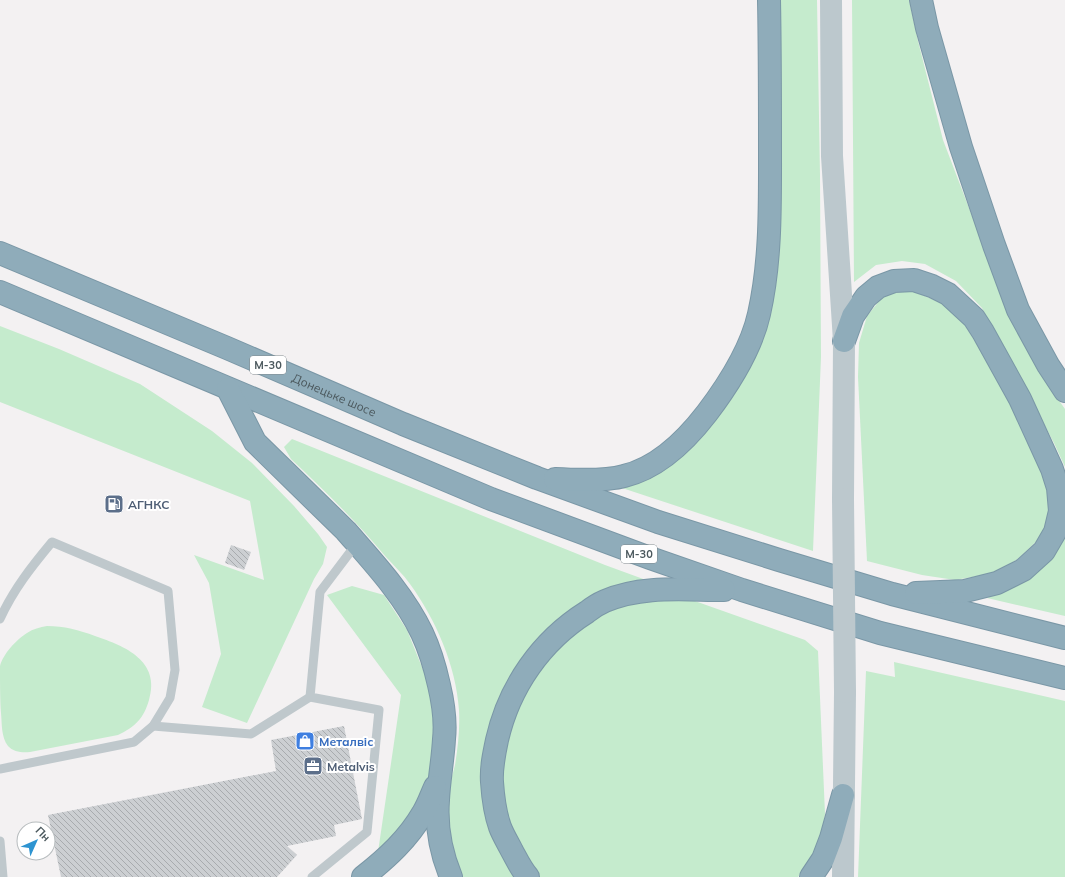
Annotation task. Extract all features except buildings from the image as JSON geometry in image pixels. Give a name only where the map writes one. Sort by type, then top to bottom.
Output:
[{"type":"highway","points":[[536,478],[570,480],[624,476],[646,468],[667,454],[696,427],[719,397],[748,346],[759,315],[768,245],[770,196],[769,0]]},
{"type":"highway","points":[[921,0],[927,28],[961,147],[994,245],[1018,310],[1048,365],[1065,391]]},
{"type":"highway","name":"Донецьке шосе","points":[[0,253],[227,348],[403,424],[536,478]]},
{"type":"highway","points":[[844,341],[853,316],[866,297],[878,287],[894,281],[914,280],[932,286],[948,294],[962,305],[974,318],[983,332],[1020,399],[1052,469],[1058,488],[1060,511],[1055,532],[1044,551],[1023,570],[997,583],[965,590],[892,594]]},
{"type":"highway","name":"М-30","points":[[0,292],[491,499],[650,558],[742,590],[880,633],[1065,678]]},
{"type":"highway","points":[[228,389],[255,442],[357,543],[380,570],[404,603],[422,632],[434,664],[443,702],[445,738],[440,775],[438,824],[442,847],[451,877]]},
{"type":"highway","name":"М-30","points":[[536,478],[658,522],[779,560],[892,594],[1065,638]]},
{"type":"highway","points":[[528,877],[522,869],[500,827],[494,805],[492,780],[493,756],[499,731],[509,701],[525,671],[547,644],[570,623],[603,601],[642,590],[742,590]]},
{"type":"highway","points":[[363,877],[382,862],[414,828],[424,812],[440,775]]},
{"type":"highway","points":[[811,877],[823,859],[831,838],[843,796]]},
{"type":"main road","points":[[831,0],[832,156],[844,341],[843,877]]},
{"type":"lane","points":[[0,619],[8,602],[30,568],[52,542],[168,591],[175,670],[170,698],[153,726],[134,742],[0,769]]},
{"type":"lane","points":[[310,697],[320,592],[357,543]]},
{"type":"lane","points":[[153,726],[251,734],[310,697],[379,710],[367,832],[312,877]]},
{"type":"lane","points":[[0,841],[3,877]]},
{"type":"green space","points":[[777,0],[817,0],[821,357],[813,551],[613,485],[627,482],[754,351]]},
{"type":"green space","points":[[852,0],[909,0],[943,140],[1008,310],[1048,385],[1065,409],[1065,467],[1054,443],[982,308],[956,281],[925,264],[902,261],[876,265],[854,282]]},
{"type":"green space","points":[[910,290],[942,303],[963,322],[997,377],[1037,458],[1050,496],[1048,519],[1040,538],[1019,558],[1002,569],[984,575],[955,580],[922,575],[867,561],[858,377],[859,343],[867,316],[884,295]]},
{"type":"green space","points":[[0,326],[59,349],[140,384],[212,431],[252,463],[294,506],[327,547],[323,564],[314,579],[247,723],[202,707],[221,654],[209,583],[194,555],[264,580],[250,501],[0,402]]},
{"type":"green space","points":[[292,439],[605,565],[646,580],[607,591],[572,609],[543,632],[519,662],[506,689],[488,743],[518,877],[461,877],[450,836],[446,805],[447,794],[455,765],[457,751],[459,710],[454,677],[443,644],[428,613],[410,584],[352,519],[291,459],[284,447]]},
{"type":"green space","points":[[1065,530],[1065,616],[987,598],[1014,585]]},
{"type":"green space","points":[[352,586],[384,595],[407,630],[432,692],[438,732],[430,785],[414,817],[378,852],[401,695],[327,595]]},
{"type":"green space","points":[[642,599],[692,600],[805,640],[818,651],[825,814],[820,840],[814,855],[798,877],[538,877],[511,833],[499,772],[511,718],[547,655],[597,613]]},
{"type":"green space","points":[[47,626],[83,632],[118,645],[138,657],[145,665],[150,675],[151,686],[147,706],[141,717],[134,725],[118,735],[30,752],[18,752],[8,746],[4,738],[2,725],[0,702],[0,666],[7,652],[19,639],[32,630]]},
{"type":"green space","points":[[894,662],[1065,701],[1065,877],[858,877],[866,671],[895,677]]},
{"type":"place","name":"АГНКС","points":[[114,504]]},
{"type":"place","name":"Металвіс","points":[[305,741]]},
{"type":"place","name":"Metalvis","points":[[313,766]]}]
